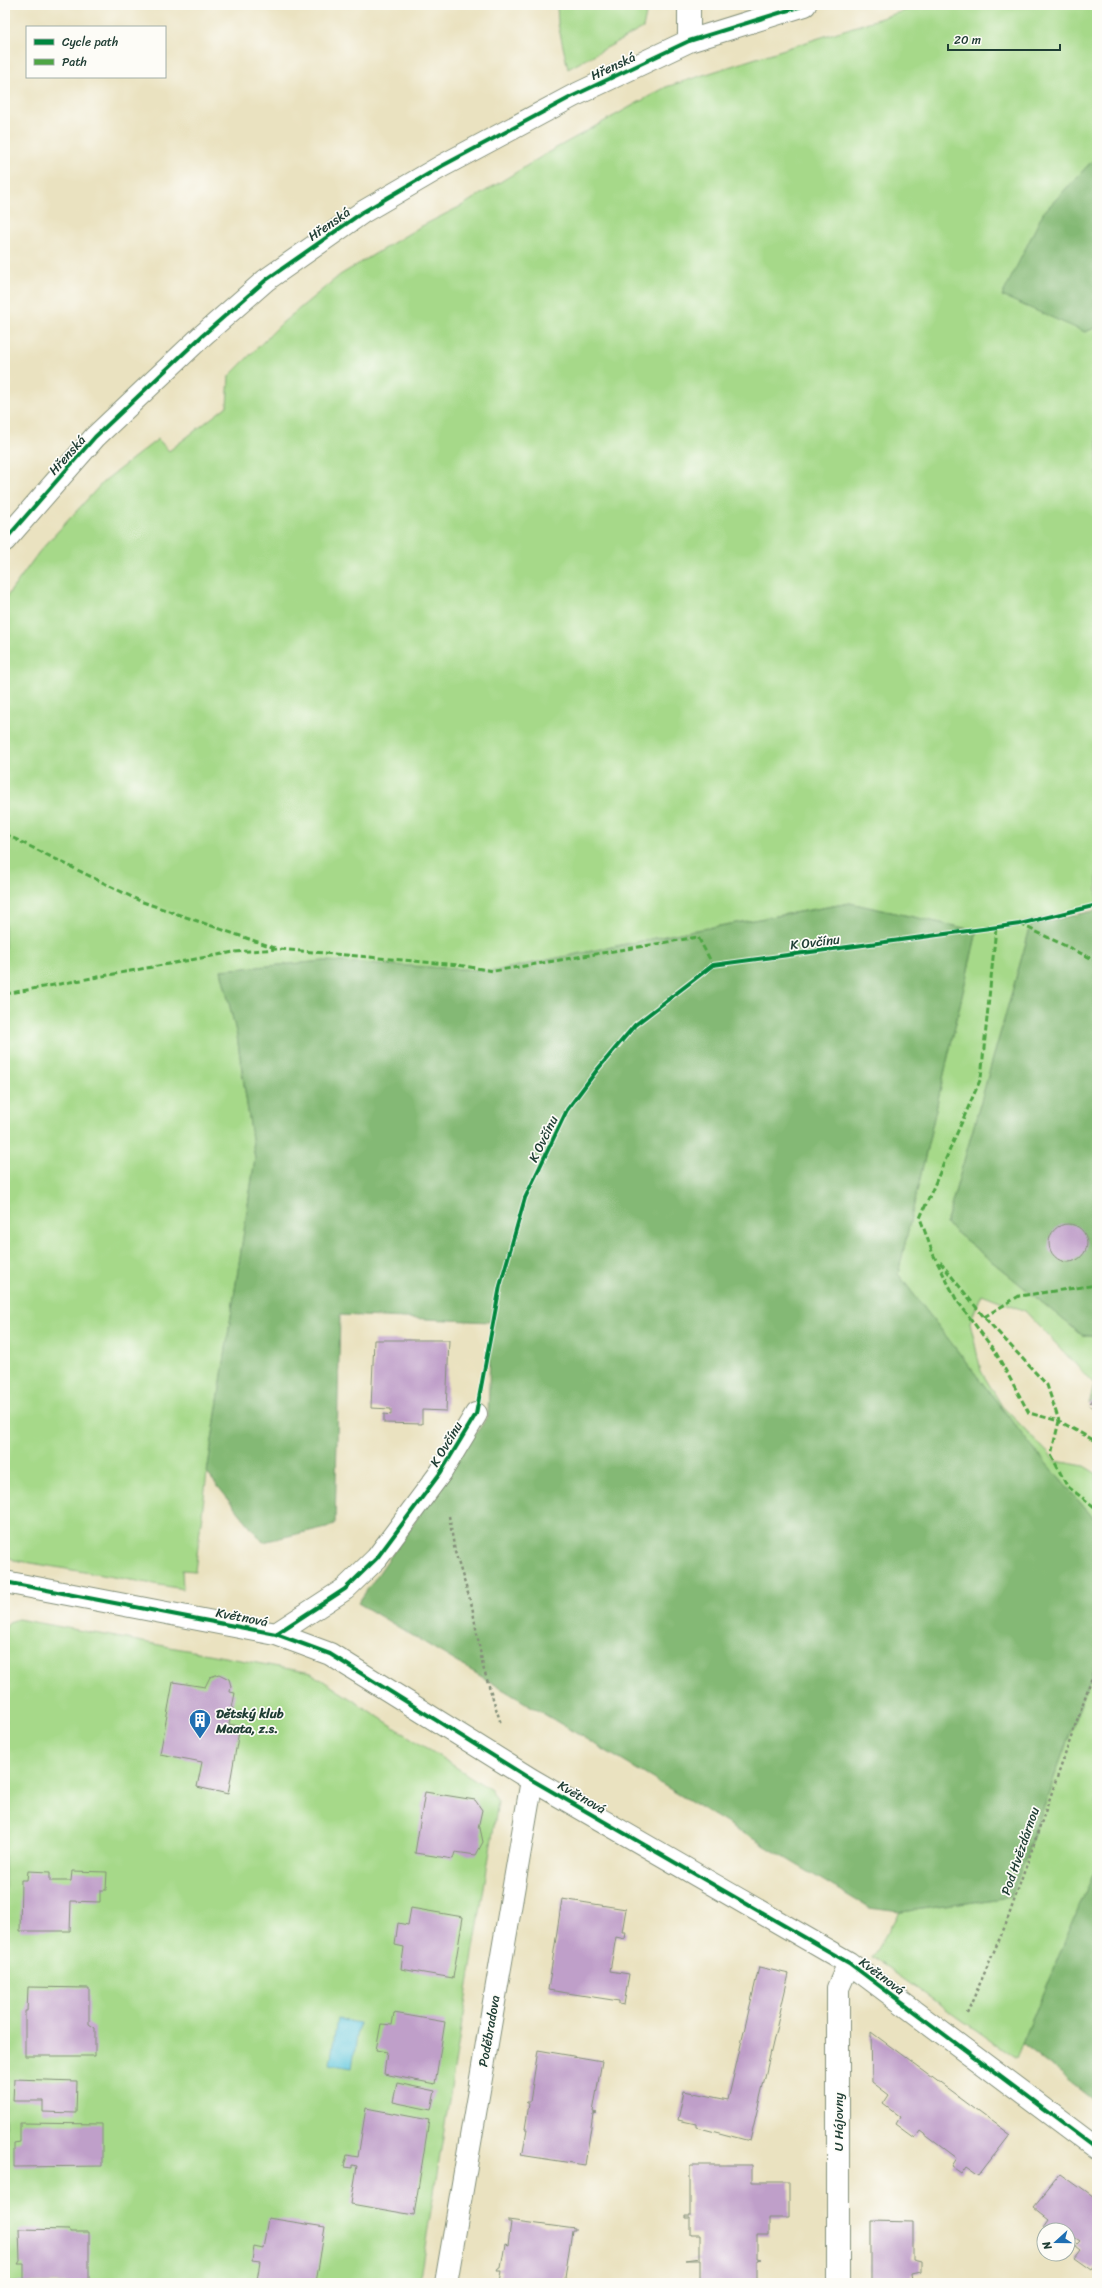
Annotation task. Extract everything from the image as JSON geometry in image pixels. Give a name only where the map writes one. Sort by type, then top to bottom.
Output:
[{"type":"street","points":[[689,5],[689,41]]},
{"type":"street","name":"Hřenská","points":[[5,540],[96,437],[202,336],[266,280],[364,212],[442,166],[573,96],[689,41],[805,5]]},
{"type":"street","name":"K Ovčínu","points":[[276,1634],[345,1589],[377,1558],[441,1472],[476,1414]]},
{"type":"street","name":"Květnová","points":[[5,1582],[276,1634],[330,1654],[524,1774],[849,1963],[1097,2149]]},
{"type":"street","name":"Poděbradova","points":[[446,2283],[524,1774]]},
{"type":"street","name":"U Hájovny","points":[[838,2283],[838,1988],[849,1963]]},
{"type":"path","points":[[441,1472],[455,1552],[472,1606],[483,1667],[524,1774]]},
{"type":"green space","points":[[557,5],[648,5],[643,28],[568,69],[558,24]]},
{"type":"green space","points":[[922,5],[1097,5],[1097,156],[1043,213],[1084,332],[1097,327],[1097,905],[1020,924],[997,928],[1031,925],[946,1224],[1082,1335],[1097,1337],[1097,1395],[1089,1404],[1094,1384],[1025,1311],[982,1294],[970,1322],[981,1371],[1002,1406],[1056,1461],[1084,1466],[1097,1474],[1097,1522],[1031,1446],[898,1274],[977,931],[850,903],[685,932],[494,971],[325,961],[221,970],[237,1036],[255,1159],[207,1473],[195,1571],[182,1570],[183,1589],[14,1560],[5,1555],[5,599],[39,552],[104,481],[158,439],[169,451],[227,406],[229,376],[282,323],[340,275],[418,228],[463,205],[549,152],[666,87]]},
{"type":"green space","points":[[1097,156],[1097,327],[1085,332],[1002,296],[1043,213]]},
{"type":"green space","points":[[850,903],[977,931],[898,1274],[1031,1446],[1097,1522],[1097,1659],[1011,1897],[900,1912],[869,1908],[358,1603],[488,1416],[491,1322],[340,1315],[335,1525],[263,1542],[207,1473],[255,1159],[237,1036],[221,970],[325,961],[494,971],[685,932]]},
{"type":"green space","points":[[1097,910],[1097,1337],[1082,1335],[946,1224],[1031,925]]},
{"type":"green space","points":[[18,1619],[311,1673],[491,1790],[498,1802],[419,2283],[5,2283],[5,1629],[9,1622]]},
{"type":"green space","points":[[1097,1659],[1097,1866],[1016,2058],[872,1957],[900,1912],[1011,1897]]},
{"type":"green space","points":[[1097,1864],[1097,2102],[1022,2044]]},
{"type":"water","points":[[337,2019],[359,2023],[352,2068],[330,2064]]},
{"type":"building","points":[[1068,1224],[1081,1230],[1087,1243],[1081,1256],[1068,1262],[1055,1256],[1049,1243],[1055,1230]]},
{"type":"building","points":[[374,1340],[449,1340],[446,1411],[422,1410],[422,1424],[384,1423],[384,1414],[391,1415],[391,1409],[371,1408]]},
{"type":"building","points":[[1097,1395],[1097,1413],[1089,1404]]},
{"type":"building","name":"Dětský klub Maata, z.s.","points":[[219,1674],[229,1679],[231,1686],[230,1692],[235,1693],[229,1724],[240,1726],[228,1794],[197,1787],[202,1762],[160,1754],[173,1682],[205,1687],[210,1677]]},
{"type":"building","points":[[425,1792],[475,1800],[482,1810],[478,1828],[480,1828],[483,1842],[476,1855],[455,1852],[453,1859],[415,1853]]},
{"type":"building","points":[[28,1871],[50,1872],[50,1881],[71,1881],[72,1871],[107,1872],[106,1890],[100,1890],[100,1902],[71,1901],[70,1931],[20,1931],[21,1880],[27,1880]]},
{"type":"building","points":[[562,1899],[626,1909],[622,1932],[626,1932],[625,1939],[616,1937],[610,1971],[629,1974],[624,2005],[619,2004],[619,2001],[548,1990]]},
{"type":"building","points":[[411,1908],[463,1917],[453,1978],[401,1969],[404,1947],[395,1945],[398,1923],[408,1925]]},
{"type":"building","points":[[759,1967],[789,1974],[750,2141],[696,2127],[696,2124],[678,2120],[684,2091],[728,2100]]},
{"type":"building","points":[[28,1987],[89,1988],[89,2024],[95,2028],[95,2056],[25,2056],[25,2011],[27,2011]]},
{"type":"building","points":[[394,2013],[445,2022],[435,2084],[384,2074],[387,2052],[376,2050],[381,2024],[392,2025]]},
{"type":"building","points":[[871,2032],[1010,2135],[979,2175],[966,2166],[961,2173],[951,2166],[956,2158],[920,2131],[915,2138],[896,2124],[900,2117],[883,2104],[889,2095],[872,2082]]},
{"type":"building","points":[[538,2050],[602,2061],[593,2112],[597,2113],[593,2114],[585,2165],[520,2155],[523,2152],[527,2129],[525,2129],[529,2104],[526,2102],[530,2102]]},
{"type":"building","points":[[14,2079],[77,2081],[76,2113],[43,2112],[43,2101],[13,2101]]},
{"type":"building","points":[[397,2083],[435,2091],[431,2110],[393,2102]]},
{"type":"building","points":[[366,2108],[429,2120],[414,2215],[351,2204],[357,2166],[352,2165],[352,2168],[344,2167],[347,2155],[358,2157]]},
{"type":"building","points":[[20,2123],[102,2124],[102,2166],[14,2167],[14,2143],[20,2142]]},
{"type":"building","points":[[690,2165],[752,2165],[752,2182],[789,2182],[789,2218],[769,2218],[769,2235],[757,2235],[757,2258],[762,2259],[757,2260],[757,2283],[700,2283],[700,2260],[686,2260],[700,2258],[700,2235],[690,2235],[690,2218],[685,2218],[685,2216],[690,2216]]},
{"type":"building","points":[[1061,2174],[1097,2200],[1097,2262],[1092,2269],[1076,2258],[1081,2249],[1076,2245],[1080,2241],[1076,2238],[1076,2222],[1045,2222],[1048,2218],[1034,2207]]},
{"type":"building","points":[[268,2218],[325,2227],[316,2283],[274,2283],[257,2280],[260,2262],[252,2261],[254,2247],[263,2249]]},
{"type":"building","points":[[508,2220],[575,2229],[575,2231],[572,2231],[565,2278],[568,2281],[565,2280],[564,2283],[499,2283],[501,2271],[497,2271],[501,2268],[505,2244],[508,2245],[511,2222],[508,2222]]},
{"type":"building","points":[[871,2221],[913,2222],[913,2259],[921,2261],[921,2272],[912,2274],[913,2283],[871,2283]]},
{"type":"building","points":[[19,2229],[89,2232],[89,2283],[18,2283],[18,2281],[24,2281],[24,2264],[18,2264],[20,2261]]},
{"type":"marked path","points":[[5,834],[140,901],[275,948]]},
{"type":"marked path","points":[[1020,924],[1097,961]]},
{"type":"marked path","points":[[996,928],[981,1078],[920,1218],[933,1254],[956,1299],[996,1353],[1029,1413],[1059,1421],[1051,1455],[1067,1486],[1097,1509]]},
{"type":"marked path","points":[[5,994],[234,952],[279,949],[458,965],[494,971],[698,937],[713,965]]},
{"type":"marked path","points":[[940,1262],[984,1317],[1047,1385],[1059,1421],[1097,1442]]},
{"type":"marked path","points":[[984,1317],[1019,1296],[1097,1285]]},
{"type":"cycle path","points":[[5,540],[95,437],[202,336],[266,280],[363,212],[442,166],[573,96],[689,41],[805,5]]},
{"type":"cycle path","points":[[276,1634],[345,1589],[377,1558],[441,1472],[476,1414],[500,1286],[525,1198],[567,1110],[597,1070],[635,1025],[713,965],[1020,924],[1097,905]]},
{"type":"cycle path","points":[[5,1582],[276,1634],[330,1654],[532,1780],[849,1963],[1097,2149]]},
{"type":"place","name":"Dětský klub Maata, z.s.","points":[[200,1740]]}]
